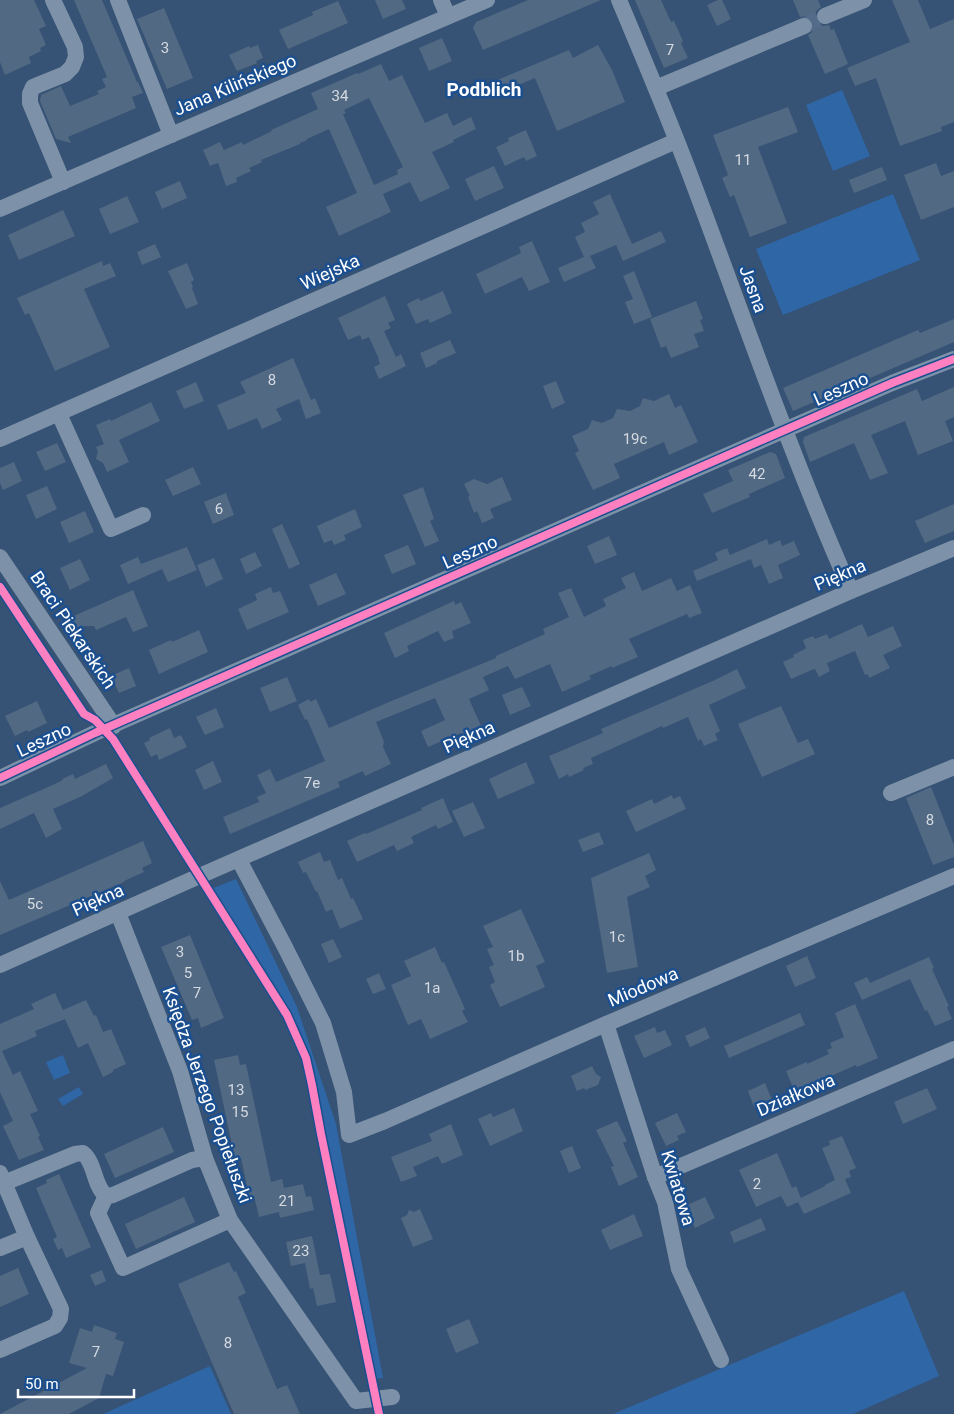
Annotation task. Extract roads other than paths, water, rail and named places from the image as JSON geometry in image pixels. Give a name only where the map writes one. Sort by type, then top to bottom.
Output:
[{"type":"street","points":[[53,0],[75,47],[76,57],[72,67],[65,74],[33,87],[30,94],[30,102],[63,182]]},
{"type":"street","points":[[118,0],[171,135]]},
{"type":"street","points":[[440,0],[448,16]]},
{"type":"street","name":"Jana Kilińskiego","points":[[0,209],[487,0]]},
{"type":"street","name":"Jasna","points":[[619,0],[656,88],[784,430],[851,591]]},
{"type":"street","points":[[825,16],[864,0]]},
{"type":"street","points":[[656,88],[804,26]]},
{"type":"street","name":"Wiejska","points":[[0,439],[676,141]]},
{"type":"street","name":"Leszno","points":[[0,778],[94,733],[114,726],[892,383],[954,359]]},
{"type":"street","points":[[59,414],[111,529],[143,515]]},
{"type":"street","name":"Piękna","points":[[0,966],[195,878],[851,591],[954,548]]},
{"type":"street","name":"Braci Piekarskich","points":[[0,557],[114,726]]},
{"type":"street","points":[[891,793],[954,767]]},
{"type":"street","name":"Miodowa","points":[[238,860],[323,1023],[344,1092],[349,1135],[954,876]]},
{"type":"street","name":"Księdza Jerzego Popiełuszki","points":[[118,913],[180,1071],[205,1158],[230,1220],[356,1401],[392,1397]]},
{"type":"street","name":"Kwiatowa","points":[[606,1024],[655,1177],[665,1202],[680,1269],[721,1360]]},
{"type":"street","name":"Działkowa","points":[[655,1177],[954,1049]]},
{"type":"street","points":[[0,1350],[55,1326],[60,1318],[60,1309],[2,1178],[83,1153],[88,1157],[100,1191],[106,1196],[113,1195],[192,1160],[205,1158]]},
{"type":"street","points":[[106,1196],[98,1213],[123,1268],[230,1220]]},
{"type":"street","points":[[0,1248],[27,1237]]},
{"type":"tunnel","points":[[804,26],[825,16]]},
{"type":"district","name":"Podblich","points":[[484,89]]}]
